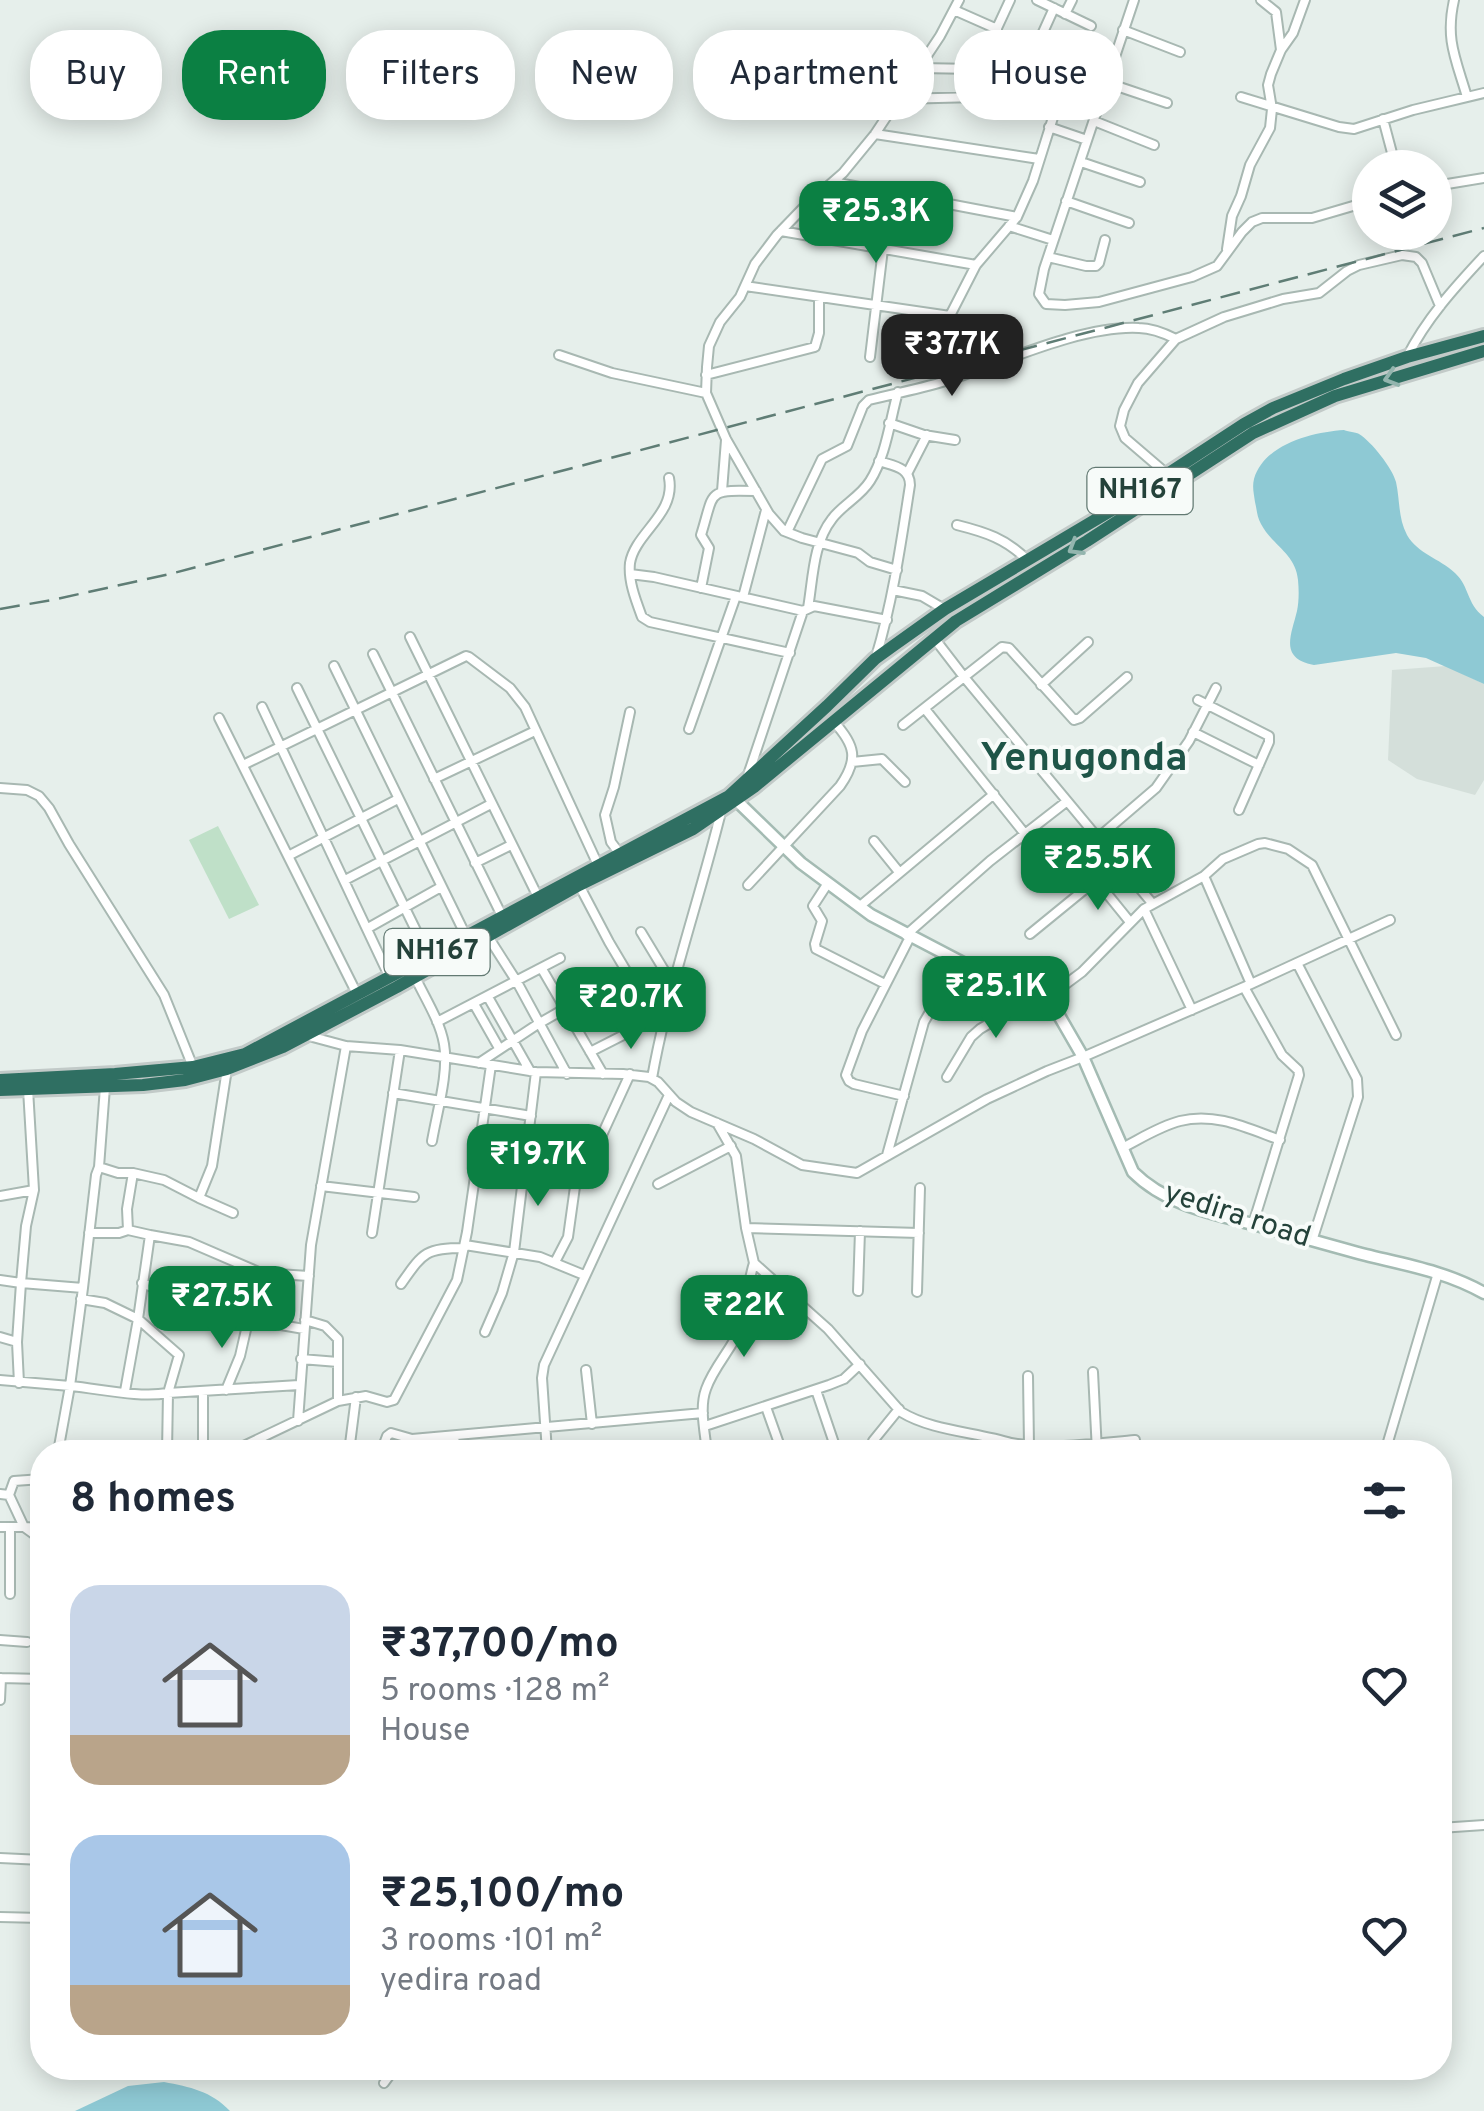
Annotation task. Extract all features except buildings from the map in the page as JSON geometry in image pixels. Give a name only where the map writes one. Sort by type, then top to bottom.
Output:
[{"type":"highway","name":"NH167","points":[[0,1080],[193,1067],[245,1054],[728,796],[876,659],[945,609],[1273,408],[1407,357],[1484,336]]},
{"type":"highway","name":"NH167","points":[[0,1090],[185,1080],[283,1047],[720,812],[956,621],[1253,433],[1335,396],[1484,351]]},
{"type":"main road","name":"yedira road","points":[[736,800],[784,847],[860,906],[908,936],[1039,999],[1058,1012],[1083,1057],[1134,1172],[1148,1186],[1193,1207],[1438,1272],[1484,1293]]},
{"type":"street","points":[[934,45],[960,0]]},
{"type":"street","points":[[954,10],[997,29],[1010,0]]},
{"type":"street","points":[[1037,0],[1091,26]]},
{"type":"street","points":[[1065,14],[1072,0]]},
{"type":"street","points":[[1134,0],[1123,30],[1180,52]]},
{"type":"street","points":[[1261,0],[1276,12],[1281,50]]},
{"type":"street","points":[[1227,254],[1232,216],[1250,166],[1270,128],[1268,85],[1305,0]]},
{"type":"street","points":[[1454,0],[1449,29],[1451,46],[1467,97]]},
{"type":"street","points":[[1044,30],[1054,8]]},
{"type":"street","points":[[1123,88],[1166,104]]},
{"type":"street","points":[[1241,97],[1354,129],[1484,93]]},
{"type":"street","points":[[1383,119],[1391,150]]},
{"type":"street","points":[[884,120],[843,173],[804,206],[756,264],[709,346],[706,392],[726,439],[766,510],[787,532],[858,553],[870,562],[897,570]]},
{"type":"street","points":[[936,343],[976,265],[1017,216],[1033,181],[1051,120]]},
{"type":"street","points":[[1154,144],[1094,121],[1048,258],[1040,290],[1046,304],[1098,302],[1192,277],[1217,266],[1252,222],[1262,218],[1312,218],[1352,206]]},
{"type":"street","points":[[1049,127],[1088,140]]},
{"type":"street","points":[[875,134],[1039,159]]},
{"type":"street","points":[[1080,162],[1140,182]]},
{"type":"street","points":[[1452,183],[1484,178]]},
{"type":"street","points":[[832,182],[1017,216]]},
{"type":"street","points":[[1066,201],[1129,223]]},
{"type":"street","points":[[1010,226],[1053,240]]},
{"type":"street","points":[[781,231],[976,265]]},
{"type":"street","points":[[1048,258],[1096,266],[1105,240]]},
{"type":"street","points":[[870,357],[883,248]]},
{"type":"street","points":[[1167,474],[1126,438],[1120,426],[1138,383],[1176,339],[1224,317],[1296,295],[1320,292],[1358,265],[1402,256],[1416,256],[1440,306]]},
{"type":"street","points":[[1407,357],[1456,285],[1484,256]]},
{"type":"street","points":[[745,286],[950,316]]},
{"type":"street","points":[[706,375],[815,347],[820,333],[820,297]]},
{"type":"street","points":[[787,532],[822,459],[848,446],[864,403],[869,400],[947,381],[1090,334],[1138,328],[1176,339]]},
{"type":"street","points":[[559,355],[612,373],[706,392]]},
{"type":"street","points":[[747,780],[805,610],[820,543],[834,516],[870,481],[898,392]]},
{"type":"street","points":[[889,424],[955,440]]},
{"type":"street","points":[[876,659],[897,570],[910,484],[908,472],[927,435]]},
{"type":"street","points":[[722,490],[726,439]]},
{"type":"street","points":[[879,461],[908,472]]},
{"type":"street","points":[[669,478],[670,497],[633,553],[630,574],[642,617],[790,653]]},
{"type":"street","points":[[702,588],[709,548],[701,535],[714,494],[722,490],[756,491]]},
{"type":"street","points":[[689,729],[720,638],[739,596],[766,510]]},
{"type":"street","points":[[957,526],[1000,539],[1027,560]]},
{"type":"street","points":[[630,574],[805,610],[814,606],[887,620]]},
{"type":"street","points":[[893,590],[928,598],[945,609]]},
{"type":"street","points":[[410,637],[538,897]]},
{"type":"street","points":[[934,638],[1148,906],[1192,1010]]},
{"type":"street","points":[[1041,684],[1088,642]]},
{"type":"street","points":[[903,725],[998,648],[1006,647],[1076,720],[1127,678]]},
{"type":"street","points":[[373,654],[502,916]]},
{"type":"street","points":[[243,764],[466,656],[510,688],[525,707],[598,865]]},
{"type":"street","points":[[334,666],[466,936]]},
{"type":"street","points":[[297,688],[429,956]]},
{"type":"street","points":[[1052,878],[1156,788],[1194,732],[1216,688]]},
{"type":"street","points":[[1198,700],[1269,736],[1270,742],[1239,810]]},
{"type":"street","points":[[262,707],[390,978]]},
{"type":"street","points":[[925,709],[1025,834]]},
{"type":"street","points":[[620,854],[611,842],[605,816],[630,712]]},
{"type":"street","points":[[220,718],[358,996]]},
{"type":"street","points":[[748,886],[849,773],[852,746],[834,722]]},
{"type":"street","points":[[434,779],[535,731]]},
{"type":"street","points":[[1194,732],[1259,766]]},
{"type":"street","points":[[852,762],[882,759],[905,782]]},
{"type":"street","points":[[0,788],[27,790],[49,808],[164,995],[193,1067]]},
{"type":"street","points":[[860,906],[994,794]]},
{"type":"street","points":[[288,856],[398,799]]},
{"type":"street","points":[[904,1096],[854,1084],[846,1075],[862,1030],[908,936],[1066,802]]},
{"type":"street","points":[[345,880],[491,804]]},
{"type":"street","points":[[652,1078],[658,1024],[674,985],[720,812]]},
{"type":"street","points":[[874,841],[899,872]]},
{"type":"street","points":[[946,1077],[971,1037],[994,1020],[1039,999],[1082,972],[1148,906],[1204,876],[1223,859],[1258,844],[1277,844],[1312,865],[1396,1035]]},
{"type":"street","points":[[475,864],[512,845]]},
{"type":"street","points":[[1030,934],[1117,863]]},
{"type":"street","points":[[1204,876],[1248,985],[1282,1054],[1298,1070],[1253,1224]]},
{"type":"street","points":[[1096,880],[1130,922]]},
{"type":"street","points":[[828,883],[813,906],[822,921],[816,949],[884,984]]},
{"type":"street","points":[[580,885],[658,1024]]},
{"type":"street","points":[[368,928],[441,887]]},
{"type":"street","points":[[305,1035],[346,1046],[400,1050],[532,1072],[652,1078],[691,1112],[810,1168],[857,1173],[972,1106],[1390,920]]},
{"type":"street","points":[[641,932],[674,985]]},
{"type":"street","points":[[487,935],[568,1074]]},
{"type":"street","points":[[438,1022],[560,958]]},
{"type":"street","points":[[887,1155],[924,1022],[959,962]]},
{"type":"street","points":[[1296,963],[1358,1087],[1312,1241]]},
{"type":"street","points":[[542,968],[603,1074]]},
{"type":"street","points":[[479,1063],[627,972]]},
{"type":"street","points":[[414,977],[438,1022],[446,1058],[432,1141]]},
{"type":"street","points":[[486,1332],[514,1252],[531,1116],[532,1072],[488,996]]},
{"type":"street","points":[[474,1004],[498,1048]]},
{"type":"street","points":[[590,1052],[658,1024]]},
{"type":"street","points":[[298,1421],[311,1245],[346,1046]]},
{"type":"street","points":[[372,1233],[400,1050]]},
{"type":"street","points":[[257,1440],[338,1401],[366,1396],[394,1400],[457,1280],[491,1065]]},
{"type":"street","points":[[199,1198],[212,1166],[227,1069]]},
{"type":"street","points":[[554,1262],[568,1237],[579,1158],[596,1148],[630,1074]]},
{"type":"street","points":[[60,1440],[99,1167],[105,1087]]},
{"type":"street","points":[[19,1382],[21,1283],[34,1190],[28,1089]]},
{"type":"street","points":[[393,1093],[531,1116]]},
{"type":"street","points":[[546,1440],[542,1370],[669,1095]]},
{"type":"street","points":[[1122,1148],[1174,1122],[1199,1118],[1224,1120],[1280,1140]]},
{"type":"street","points":[[706,1440],[703,1413],[706,1388],[739,1332],[754,1263],[736,1156],[717,1123]]},
{"type":"street","points":[[658,1184],[731,1146]]},
{"type":"street","points":[[99,1167],[164,1180],[233,1213]]},
{"type":"street","points":[[128,1230],[133,1173]]},
{"type":"street","points":[[322,1186],[414,1197]]},
{"type":"street","points":[[918,1292],[920,1188]]},
{"type":"street","points":[[0,1196],[34,1190]]},
{"type":"street","points":[[746,1228],[919,1233]]},
{"type":"street","points":[[89,1233],[128,1230],[188,1242],[261,1274],[309,1276]]},
{"type":"street","points":[[858,1291],[860,1231]]},
{"type":"street","points":[[125,1392],[150,1235]]},
{"type":"street","points":[[401,1284],[428,1252],[465,1247],[514,1252],[584,1275]]},
{"type":"street","points":[[754,1263],[828,1329],[910,1418],[1003,1440]]},
{"type":"street","points":[[1389,1440],[1438,1272]]},
{"type":"street","points":[[0,1280],[83,1288]]},
{"type":"street","points":[[142,1282],[204,1312],[325,1326],[338,1339],[338,1401]]},
{"type":"street","points":[[81,1298],[105,1303],[138,1319],[179,1355],[168,1394],[167,1440]]},
{"type":"street","points":[[226,1390],[240,1356],[248,1320]]},
{"type":"street","points":[[0,1337],[17,1342]]},
{"type":"street","points":[[301,1359],[338,1362]]},
{"type":"street","points":[[705,1426],[844,1380],[860,1364]]},
{"type":"street","points":[[586,1370],[592,1424]]},
{"type":"street","points":[[1092,1372],[1096,1440]]},
{"type":"street","points":[[1028,1376],[1029,1440]]},
{"type":"street","points":[[0,1380],[148,1396],[299,1386]]},
{"type":"street","points":[[816,1390],[832,1440]]},
{"type":"street","points":[[203,1391],[203,1440]]},
{"type":"street","points":[[351,1440],[356,1397]]},
{"type":"street","points":[[766,1407],[778,1440]]},
{"type":"street","points":[[874,1440],[899,1409]]},
{"type":"street","points":[[387,1440],[391,1433],[412,1439],[703,1413]]},
{"type":"street","points":[[454,1436],[454,1440]]},
{"type":"street","points":[[30,1480],[14,1481],[4,1494],[30,1531]]},
{"type":"street","points":[[10,1594],[5,1527],[30,1527]]},
{"type":"street","points":[[0,1640],[27,1642]]},
{"type":"street","points":[[0,1700],[0,1678],[30,1679]]},
{"type":"street","points":[[1452,1827],[1484,1825]]},
{"type":"street","points":[[0,1858],[30,1859]]},
{"type":"street","points":[[0,1916],[30,1917]]},
{"type":"shaded area","points":[[1446,666],[1484,684],[1484,780],[1475,795],[1417,779],[1388,760],[1392,670]]},
{"type":"green space","points":[[218,826],[259,905],[229,919],[189,840]]},
{"type":"water","points":[[1344,430],[1359,434],[1381,456],[1396,482],[1407,535],[1417,547],[1455,573],[1484,617],[1484,684],[1426,658],[1396,653],[1314,665],[1303,662],[1292,651],[1298,600],[1296,571],[1260,521],[1254,479],[1268,457],[1291,442]]},
{"type":"water","points":[[164,2082],[208,2094],[230,2111],[75,2111],[128,2086]]},
{"type":"railway","points":[[0,609],[170,574],[1484,228]]},
{"type":"district","name":"Yenugonda","points":[[1084,760]]}]
